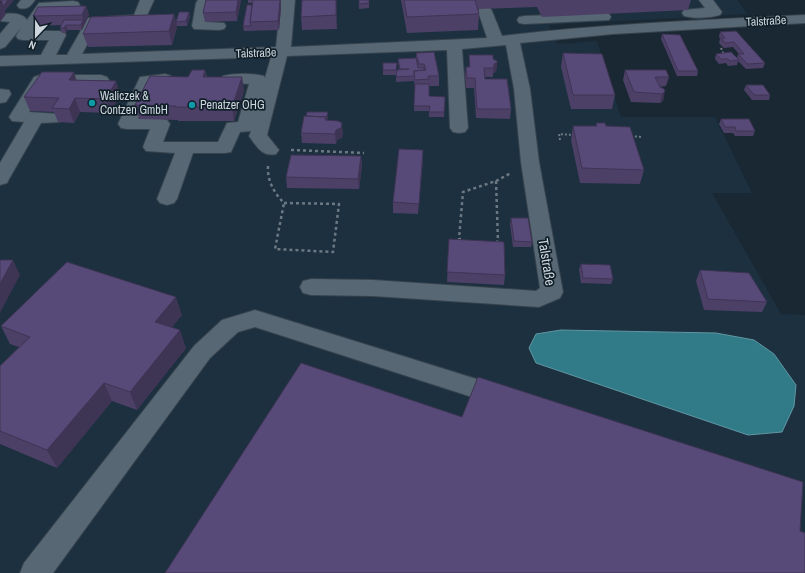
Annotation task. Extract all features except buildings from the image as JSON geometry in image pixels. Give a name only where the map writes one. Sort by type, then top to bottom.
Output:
[{"type":"street","points":[[65,81],[93,21],[139,19],[147,0]]},
{"type":"street","points":[[484,11],[513,39],[522,14],[715,12],[706,0]]},
{"type":"street","points":[[0,44],[20,20],[9,13],[26,3]]},
{"type":"street","points":[[203,3],[199,26],[219,25],[212,54]]},
{"type":"street","points":[[270,150],[258,136],[282,52],[283,3]]},
{"type":"street","points":[[46,60],[59,35],[23,36],[44,6],[73,5]]},
{"type":"street","name":"Talstraße","points":[[1,62],[454,45],[682,26],[805,19]]},
{"type":"street","name":"Talstraße","points":[[311,287],[373,288],[539,299],[552,292],[530,162],[522,90],[513,39]]},
{"type":"street","points":[[454,45],[459,128]]},
{"type":"street","points":[[172,56],[169,84],[146,80],[126,124],[161,124],[152,147],[225,148],[233,127],[245,127],[258,79],[221,79],[236,53]]},
{"type":"street","points":[[54,118],[18,117],[40,80],[102,80],[96,92]]},
{"type":"street","points":[[0,94],[3,94],[0,98]]},
{"type":"street","points":[[0,179],[36,117]]},
{"type":"street","points":[[167,198],[186,147]]},
{"type":"street","points":[[35,573],[202,352],[230,326],[255,318],[526,405]]},
{"type":"path","points":[[721,48],[724,56],[730,55]]},
{"type":"path","points":[[560,140],[559,134],[582,135]]},
{"type":"path","points":[[626,136],[641,137]]},
{"type":"path","points":[[284,203],[275,249],[333,252],[339,204],[284,203],[276,196],[267,171],[270,150],[364,153]]},
{"type":"path","points":[[467,240],[459,239],[463,192],[496,181],[498,242],[490,241]]},
{"type":"shaded area","points":[[0,0],[737,0],[747,14],[549,25],[557,44],[597,41],[621,117],[715,117],[752,193],[712,193],[781,314],[805,315],[805,573],[0,573]]},
{"type":"water","points":[[561,330],[716,333],[754,340],[774,354],[796,385],[794,406],[782,432],[748,435],[536,363],[529,348],[536,334]]},
{"type":"place","name":"Waliczek & Contzen GmbH","points":[[92,103]]},
{"type":"place","name":"Penatzer OHG","points":[[192,105]]}]
